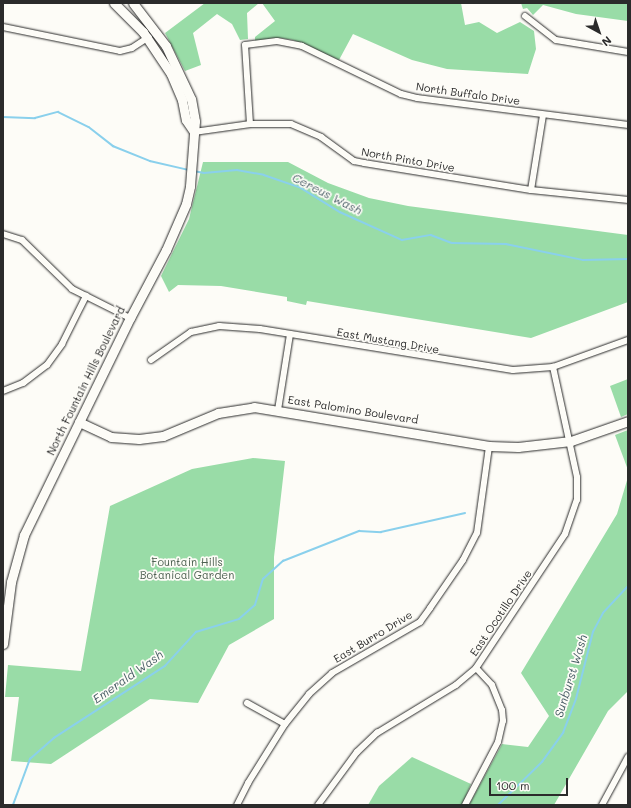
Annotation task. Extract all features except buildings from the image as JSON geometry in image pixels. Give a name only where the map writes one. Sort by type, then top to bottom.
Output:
[{"type":"main road","points":[[114,3],[148,38],[171,74],[182,100],[186,120],[194,132]]},
{"type":"main road","name":"North Fountain Hills Boulevard","points":[[3,644],[7,581],[24,535],[130,318],[166,250],[186,204],[194,132],[191,99],[176,62],[156,31],[133,3]]},
{"type":"main road","name":"East Palomino Boulevard","points":[[79,422],[111,437],[139,439],[163,436],[234,409],[254,407],[489,446],[518,447],[571,441],[628,421]]},
{"type":"street","points":[[525,16],[556,40],[628,52]]},
{"type":"street","points":[[3,27],[120,51],[132,48],[156,31]]},
{"type":"street","name":"North Buffalo Drive","points":[[250,124],[245,45],[277,41],[289,42],[401,94],[543,115],[628,125]]},
{"type":"street","points":[[531,190],[543,115]]},
{"type":"street","name":"North Pinto Drive","points":[[194,132],[250,124],[291,124],[321,137],[354,161],[531,190],[628,200]]},
{"type":"street","points":[[3,234],[22,240],[72,289],[130,318]]},
{"type":"street","points":[[3,391],[32,378],[50,361],[62,344],[86,296]]},
{"type":"street","name":"East Mustang Drive","points":[[151,360],[178,339],[205,328],[234,325],[492,368],[513,370],[553,367],[628,340]]},
{"type":"street","points":[[278,410],[290,334]]},
{"type":"street","name":"East Ocotillo Drive","points":[[318,805],[354,756],[376,733],[456,685],[476,668],[553,553],[573,517],[577,500],[577,477],[571,441],[553,367]]},
{"type":"street","name":"East Burro Drive","points":[[237,805],[248,782],[285,724],[309,694],[332,674],[420,622],[430,608],[477,533],[489,446]]},
{"type":"street","points":[[465,805],[494,750],[503,721],[502,710],[492,685],[476,668]]},
{"type":"street","points":[[247,703],[285,724]]},
{"type":"street","points":[[602,805],[628,757]]},
{"type":"green space","points":[[205,3],[259,3],[247,13],[248,39],[240,40],[232,24],[217,14],[193,33],[201,65],[185,71],[165,33]]},
{"type":"green space","points":[[262,3],[461,3],[465,25],[479,22],[497,33],[520,22],[534,31],[536,49],[528,74],[447,69],[412,60],[353,34],[339,60],[293,40],[280,38],[255,41],[255,37],[275,21]]},
{"type":"green space","points":[[521,3],[628,3],[628,21],[576,14],[543,5],[533,15],[527,8],[523,9]]},
{"type":"green space","points":[[203,162],[288,162],[328,183],[369,198],[408,206],[628,235],[628,302],[531,338],[307,301],[306,305],[287,301],[287,297],[221,286],[178,285],[169,292],[161,276],[189,219]]},
{"type":"green space","points":[[628,379],[628,414],[621,417],[610,386]]},
{"type":"green space","points":[[628,430],[628,470],[615,435]]},
{"type":"green space","name":"Fountain Hills Botanical Garden","points":[[253,458],[285,461],[274,557],[274,619],[229,645],[198,703],[150,699],[51,764],[11,761],[19,697],[5,697],[8,665],[81,671],[110,506],[192,469]]},
{"type":"green space","points":[[628,477],[628,691],[608,711],[554,805],[469,805],[502,744],[528,747],[549,716],[521,673],[617,514]]},
{"type":"green space","points":[[412,757],[471,784],[462,805],[368,805],[379,786]]},
{"type":"waterway","name":"Cereus Wash","points":[[3,117],[35,118],[58,112],[89,127],[113,146],[150,161],[188,170]]},
{"type":"waterway","name":"Cereus Wash","points":[[194,171],[204,173],[237,170],[264,175],[301,188],[340,212],[402,240],[431,235],[452,243],[506,244],[583,260],[628,259]]},
{"type":"waterway","name":"Emerald Wash","points":[[13,805],[30,759],[54,738],[165,666],[196,632],[239,619],[255,605],[263,579],[283,561],[359,531],[381,532],[465,513]]},
{"type":"waterway","name":"Sunburst Wash","points":[[498,805],[542,762],[563,733],[576,699],[593,632],[603,613],[628,586]]}]
